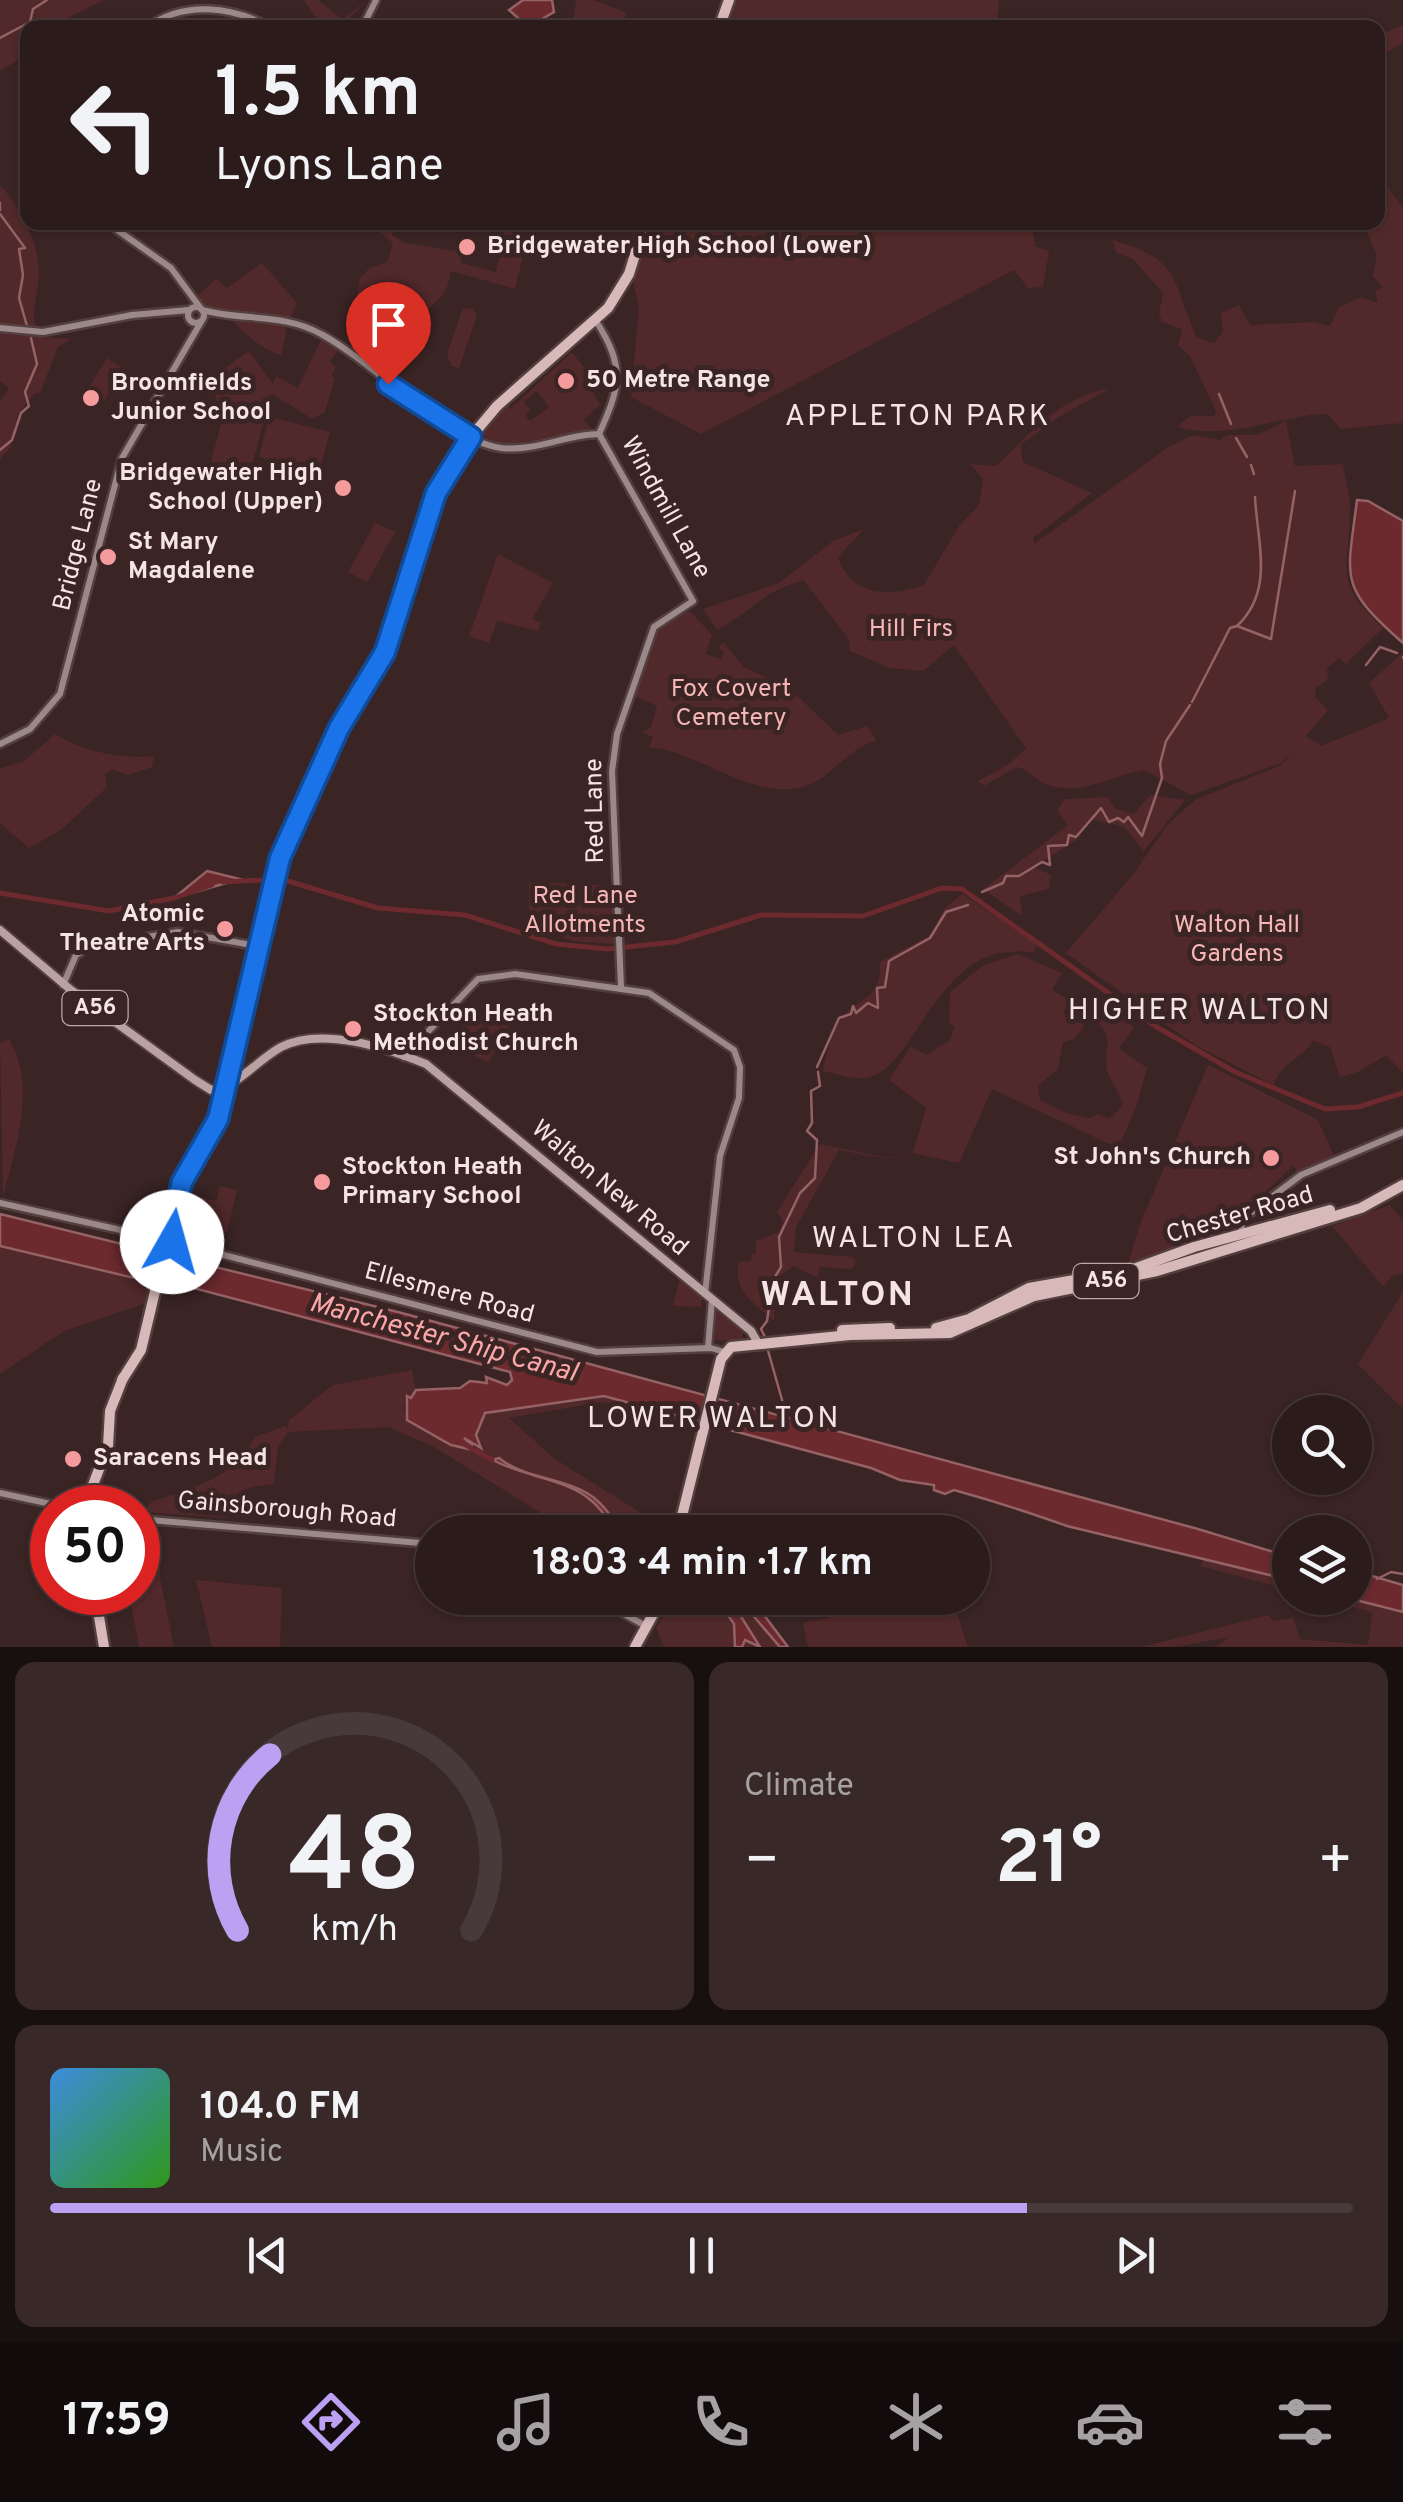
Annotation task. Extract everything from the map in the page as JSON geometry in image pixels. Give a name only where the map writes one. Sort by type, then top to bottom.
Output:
[{"type":"highway","points":[[122,1380],[138,1357],[184,1176],[216,1126],[274,879],[339,728],[385,652],[436,493],[471,437],[522,383],[596,321],[626,280],[642,230]]},
{"type":"highway","name":"Chester Road","points":[[795,1341],[854,1328],[950,1326],[1029,1288],[1131,1270],[1364,1200],[1403,1177]]},
{"type":"highway","name":"Chester Road","points":[[724,1352],[734,1346],[764,1343],[950,1333],[1034,1296],[1170,1266],[1361,1208],[1403,1185]]},
{"type":"highway","points":[[91,1485],[108,1446],[110,1411],[141,1342]]},
{"type":"highway","points":[[682,1515],[724,1352]]},
{"type":"highway","points":[[99,1615],[104,1647]]},
{"type":"highway","points":[[635,1647],[654,1615]]},
{"type":"main road","name":"A56","points":[[0,930],[64,984],[207,1087],[222,1089]]},
{"type":"main road","name":"Walton New Road","points":[[222,1089],[276,1050],[305,1038],[362,1045],[433,1067],[764,1343]]},
{"type":"street","points":[[159,20],[197,4],[229,10],[253,20]]},
{"type":"street","points":[[117,230],[171,268],[202,310],[201,322]]},
{"type":"street","name":"Bridge Lane","points":[[189,341],[190,292]]},
{"type":"street","points":[[0,328],[42,332],[132,315],[190,310],[299,324],[334,342],[388,384],[471,437],[500,448],[528,448],[599,434],[618,389],[614,354],[596,321]]},
{"type":"street","points":[[170,314],[201,322],[222,316]]},
{"type":"street","name":"Bridge Lane","points":[[0,744],[30,729],[60,694],[121,460],[201,322]]},
{"type":"street","name":"Windmill Lane","points":[[599,434],[693,603]]},
{"type":"street","name":"Red Lane","points":[[621,987],[612,771],[617,734],[655,625],[693,603]]},
{"type":"street","points":[[64,984],[76,955],[92,946],[178,932],[256,946]]},
{"type":"street","points":[[404,1057],[480,978],[534,975],[621,987],[660,998],[734,1050],[740,1068],[739,1098],[720,1156],[708,1297],[708,1348]]},
{"type":"street","points":[[414,1043],[417,1060]]},
{"type":"street","points":[[1242,1234],[1241,1220],[1301,1175],[1403,1132]]},
{"type":"street","name":"Ellesmere Road","points":[[0,1202],[604,1354],[708,1348],[724,1352]]},
{"type":"street","points":[[0,1493],[30,1500]]},
{"type":"street","name":"Gainsborough Road","points":[[160,1520],[415,1542]]},
{"type":"street","points":[[627,1615],[649,1627]]},
{"type":"green space","points":[[0,0],[103,0],[68,20],[20,20],[20,59],[0,71]]},
{"type":"green space","points":[[304,0],[318,0],[342,19],[368,0],[347,20],[318,20]]},
{"type":"green space","points":[[576,0],[593,0],[627,13],[624,20],[574,20]]},
{"type":"green space","points":[[729,0],[999,0],[998,20],[722,20]]},
{"type":"green space","points":[[1403,25],[1403,42],[1385,54],[1385,32]]},
{"type":"green space","points":[[1385,183],[1403,208],[1403,423],[1340,429],[1329,415],[1323,414],[1230,430],[1193,430],[1177,426],[1190,416],[1214,416],[1216,411],[1190,356],[1178,345],[1182,329],[1162,322],[1159,314],[1163,293],[1133,259],[1117,253],[1112,240],[1135,247],[1163,264],[1177,285],[1197,338],[1214,343],[1223,332],[1221,313],[1239,305],[1250,325],[1314,322],[1330,326],[1339,307],[1361,297],[1378,303],[1375,292],[1382,287],[1373,276],[1377,255],[1366,230],[1385,230]]},
{"type":"green space","points":[[0,185],[20,212],[20,230],[29,230],[32,237],[39,273],[36,329],[0,324]]},
{"type":"green space","points":[[377,230],[393,230],[392,235],[405,243],[461,252],[461,263],[496,272],[505,230],[520,230],[524,251],[515,289],[451,271],[444,293],[417,322],[408,328],[391,330],[372,324],[354,308],[360,279],[369,268],[387,262],[393,243]]},
{"type":"green space","points":[[647,230],[1032,230],[1035,246],[1049,251],[1043,287],[1028,288],[1014,270],[701,434],[631,397],[639,308],[632,277]]},
{"type":"green space","points":[[262,263],[297,303],[290,318],[203,308],[196,297],[216,279],[227,288]]},
{"type":"green space","points":[[463,308],[473,309],[477,315],[459,368],[451,366],[447,354]]},
{"type":"green space","points":[[233,321],[284,325],[281,355],[255,341]]},
{"type":"green space","points":[[0,334],[72,339],[58,347],[40,393],[35,393],[18,414],[10,448],[0,459],[0,401],[9,388],[0,381]]},
{"type":"green space","points":[[322,338],[339,349],[330,361],[336,367],[331,376],[335,378],[325,412],[312,419],[271,393],[249,477],[210,465],[223,417],[209,379],[249,351],[273,384],[276,376],[298,388]]},
{"type":"green space","points":[[572,352],[594,380],[589,386],[600,404],[584,420],[593,430],[579,435],[526,446],[485,441],[483,430],[507,405],[511,408]],"holes":[[[537,391],[549,407],[530,421],[525,415],[530,410],[524,402]]]},
{"type":"green space","points":[[107,358],[124,369],[105,400],[88,389]]},
{"type":"green space","points":[[1109,389],[1062,415],[1020,445],[1023,462],[1092,493],[1034,537],[1034,544],[1167,448],[1193,435],[1220,440],[1227,435],[1257,435],[1286,421],[1295,466],[1343,464],[1350,506],[1347,575],[1357,599],[1383,628],[1346,664],[1339,658],[1327,668],[1328,680],[1316,688],[1315,697],[1328,710],[1306,736],[1321,746],[1389,718],[1369,683],[1403,652],[1403,1073],[1386,1055],[1358,1072],[1340,1077],[1330,1047],[1313,1041],[1282,1070],[1273,1085],[1195,1045],[1066,953],[1132,876],[1168,824],[1195,800],[1281,765],[1296,748],[1281,763],[1191,795],[1144,770],[1087,786],[1064,788],[1046,784],[1017,767],[984,786],[978,781],[1009,764],[1026,748],[954,645],[923,671],[890,668],[850,651],[849,639],[803,580],[767,596],[717,630],[703,609],[779,583],[833,541],[864,529],[838,557],[852,580],[862,587],[885,592],[924,585],[959,526],[979,505],[983,479],[970,464],[996,466],[1061,408]]},
{"type":"green space","points":[[269,417],[330,432],[319,472],[259,457]]},
{"type":"green space","points":[[375,523],[395,532],[367,582],[348,572]]},
{"type":"green space","points":[[498,554],[553,583],[532,619],[541,623],[538,631],[497,621],[489,643],[469,636]]},
{"type":"green space","name":"Fox Covert Cemetery","points":[[690,611],[712,635],[706,654],[721,659],[724,652],[719,647],[723,642],[744,667],[790,689],[838,735],[867,726],[877,741],[858,749],[815,782],[786,789],[746,782],[688,757],[649,747],[653,737],[642,732],[651,727],[657,706],[633,696],[659,623]]},
{"type":"green space","points":[[55,734],[103,753],[154,756],[152,767],[128,775],[112,769],[105,774],[107,787],[61,830],[29,848],[0,823],[0,768],[23,762]]},
{"type":"green space","points":[[1150,795],[1185,800],[1144,851],[1124,827],[1090,819],[1076,840],[1035,867],[1051,875],[1049,889],[1020,896],[1022,916],[983,889],[1068,825],[1057,810],[1065,799],[1107,797],[1116,809],[1134,814]]},
{"type":"green space","name":"Red Lane Allotments","points":[[529,882],[613,886],[614,944],[573,941],[529,927]]},
{"type":"green space","points":[[962,894],[1037,944],[1033,953],[1000,953],[974,964],[952,982],[886,1068],[864,1078],[823,1071],[838,1023],[873,991],[880,975],[880,962],[931,935],[944,909]]},
{"type":"green space","points":[[1018,954],[1062,973],[1052,990],[1079,1006],[1073,1013],[1063,1010],[1066,1017],[1085,1025],[1074,1039],[1063,1042],[1058,1069],[1038,1086],[1040,1100],[1066,1113],[1090,1118],[1098,1114],[1110,1119],[1123,1104],[1107,1070],[1106,1033],[1085,1015],[1098,1000],[1134,1027],[1119,1048],[1147,1068],[1136,1108],[1118,1148],[992,1089],[959,1163],[913,1153],[926,1108],[889,1080],[911,1046],[926,1055],[949,1041],[955,1027],[949,1023],[950,992],[984,965]]},
{"type":"green space","points":[[502,1008],[509,1028],[488,1063],[468,1052],[460,1028],[483,1010]]},
{"type":"green space","points":[[9,1039],[18,1058],[23,1098],[3,1199],[0,1043]]},
{"type":"green space","points":[[1208,1065],[1318,1120],[1334,1156],[1300,1174],[1293,1166],[1217,1228],[1127,1267],[1140,1224]]},
{"type":"green space","points":[[820,1144],[887,1158],[913,1153],[887,1159],[839,1150],[796,1227],[794,1252],[853,1257],[856,1262],[852,1269],[820,1267],[818,1278],[794,1266],[776,1278],[774,1321],[746,1296],[739,1281],[739,1262],[751,1261],[756,1241],[779,1232],[783,1221],[777,1212]]},
{"type":"green space","points":[[220,1186],[237,1190],[227,1232],[210,1228],[206,1248],[168,1239],[179,1192],[216,1201]]},
{"type":"green space","points":[[1390,1205],[1403,1221],[1403,1273],[1393,1275],[1383,1286],[1332,1226]]},
{"type":"green space","points":[[0,1246],[149,1280],[146,1303],[64,1331],[0,1374]]},
{"type":"green space","points":[[680,1278],[702,1296],[701,1307],[673,1306]]},
{"type":"green space","points":[[1403,1292],[1403,1404],[1400,1406],[1358,1364]]},
{"type":"green space","points":[[716,1310],[744,1332],[741,1340],[715,1340]]},
{"type":"green space","points":[[412,1370],[416,1390],[411,1398],[407,1397],[404,1408],[411,1424],[467,1449],[482,1446],[476,1435],[484,1413],[604,1396],[677,1416],[675,1421],[602,1402],[509,1418],[555,1459],[644,1515],[544,1515],[434,1447],[388,1427],[288,1432],[278,1446],[274,1484],[242,1491],[233,1500],[227,1518],[160,1513],[160,1499],[224,1472],[246,1451],[254,1437],[286,1426],[288,1430],[289,1420],[333,1385]]},
{"type":"green space","points":[[1205,1558],[1272,1575],[1272,1585],[1200,1566]]},
{"type":"green space","points":[[160,1578],[174,1647],[139,1647],[133,1615],[160,1615]]},
{"type":"green space","points":[[196,1580],[282,1588],[280,1647],[212,1647]]},
{"type":"green space","points":[[1372,1604],[1403,1612],[1403,1647],[1215,1647],[1230,1637],[1175,1647],[1142,1647],[1268,1615],[1274,1621],[1293,1618],[1300,1639],[1368,1645]]},
{"type":"green space","points":[[664,1615],[753,1615],[780,1647],[664,1647],[656,1628]]},
{"type":"green space","points":[[957,1615],[968,1647],[808,1647],[803,1623],[828,1618]]},
{"type":"water","points":[[523,0],[552,0],[554,12],[540,20],[520,20],[509,10]]},
{"type":"water","points":[[1357,500],[1368,501],[1403,521],[1403,643],[1367,608],[1352,580]]},
{"type":"water","points":[[207,871],[240,879],[174,898]]},
{"type":"water","name":"Manchester Ship Canal","points":[[0,1214],[398,1312],[1198,1529],[1272,1552],[1272,1576],[1067,1526],[954,1490],[945,1494],[934,1490],[934,1485],[900,1480],[871,1468],[604,1396],[485,1413],[476,1435],[481,1448],[464,1438],[472,1445],[469,1449],[451,1445],[407,1420],[407,1396],[411,1398],[416,1390],[460,1388],[470,1381],[487,1383],[486,1377],[507,1385],[512,1380],[510,1372],[186,1286],[166,1290],[161,1278],[130,1277],[0,1246]]},
{"type":"water","points":[[499,1458],[519,1470],[587,1493],[610,1515],[604,1515],[571,1488],[518,1470],[493,1460]]},
{"type":"water","points":[[1372,1576],[1403,1585],[1403,1612],[1372,1604]]},
{"type":"water","points":[[728,1615],[740,1615],[760,1647],[745,1640],[742,1647],[735,1647],[734,1624]]},
{"type":"water","points":[[753,1615],[764,1615],[788,1647],[780,1647]]},
{"type":"waterway","points":[[30,20],[33,9],[47,0]]},
{"type":"waterway","points":[[0,38],[20,27]]},
{"type":"waterway","points":[[0,203],[0,210]]},
{"type":"waterway","points":[[0,214],[25,248],[19,249],[23,275],[19,298],[27,326]]},
{"type":"waterway","points":[[0,450],[12,440],[21,413],[29,406],[25,392],[37,364],[31,338]]},
{"type":"waterway","points":[[1219,394],[1231,424]]},
{"type":"waterway","points":[[1236,438],[1247,457]]},
{"type":"waterway","points":[[1251,465],[1254,474]]},
{"type":"waterway","points":[[1192,702],[1230,628],[1237,626],[1271,639],[1295,491]]},
{"type":"waterway","points":[[1237,626],[1249,612],[1260,581],[1255,497]]},
{"type":"waterway","points":[[1366,665],[1380,647],[1397,653]]},
{"type":"waterway","points":[[982,892],[1003,883],[1006,876],[1019,876],[1042,862],[1050,865],[1048,846],[1067,845],[1069,835],[1076,837],[1101,808],[1109,822],[1118,818],[1124,822],[1128,817],[1142,836],[1162,778],[1160,764],[1166,741],[1190,705]]},
{"type":"waterway","points":[[223,882],[281,879],[378,908],[465,915],[556,944],[607,949],[675,942],[761,915],[863,916],[942,888],[962,889],[1155,1026],[1235,1072],[1325,1109],[1358,1107],[1403,1093]]},
{"type":"waterway","points":[[0,893],[109,911],[174,898],[212,885]]},
{"type":"waterway","points":[[817,1067],[839,1018],[851,1014],[853,1006],[856,1013],[868,1003],[878,1008],[877,988],[885,987],[889,961],[930,938],[946,912],[968,905]]},
{"type":"waterway","points":[[766,1339],[761,1329],[767,1321],[773,1280],[781,1267],[779,1237],[800,1193],[815,1178],[817,1140],[807,1131],[812,1123],[811,1091],[820,1086],[818,1072]]},
{"type":"waterway","points":[[767,1347],[788,1421]]},
{"type":"waterway","points":[[466,1445],[492,1460]]},
{"type":"waterway","points":[[1377,1579],[1391,1572],[1403,1574]]},
{"type":"place","name":"Bridgewater High School (Lower)","points":[[467,247]]},
{"type":"place","name":"50 Metre Range","points":[[566,381]]},
{"type":"place","name":"Broomfields Junior School","points":[[91,398]]},
{"type":"place","name":"Bridgewater High School (Upper)","points":[[343,488]]},
{"type":"place","name":"St Mary Magdalene","points":[[108,557]]},
{"type":"place","name":"Atomic Theatre Arts","points":[[225,929]]},
{"type":"place","name":"Stockton Heath Methodist Church","points":[[353,1029]]},
{"type":"place","name":"St John's Church","points":[[1271,1158]]},
{"type":"place","name":"Stockton Heath Primary School","points":[[322,1182]]},
{"type":"place","name":"Saracens Head","points":[[73,1459]]},
{"type":"district","name":"APPLETON PARK","points":[[918,417]]},
{"type":"district","name":"HIGHER WALTON","points":[[1200,1011]]},
{"type":"district","name":"WALTON LEA","points":[[914,1239]]},
{"type":"district","name":"WALTON","points":[[838,1296]]},
{"type":"district","name":"LOWER WALTON","points":[[714,1419]]},
{"type":"route","points":[[172,1242],[167,1240],[184,1176],[213,1134],[218,1119],[256,946],[280,858],[339,728],[385,652],[436,493],[471,437],[388,384]]},
{"type":"park label","name":"Hill Firs","points":[[911,630]]},
{"type":"park label","name":"Walton Hall Gardens","points":[[1237,940]]}]
